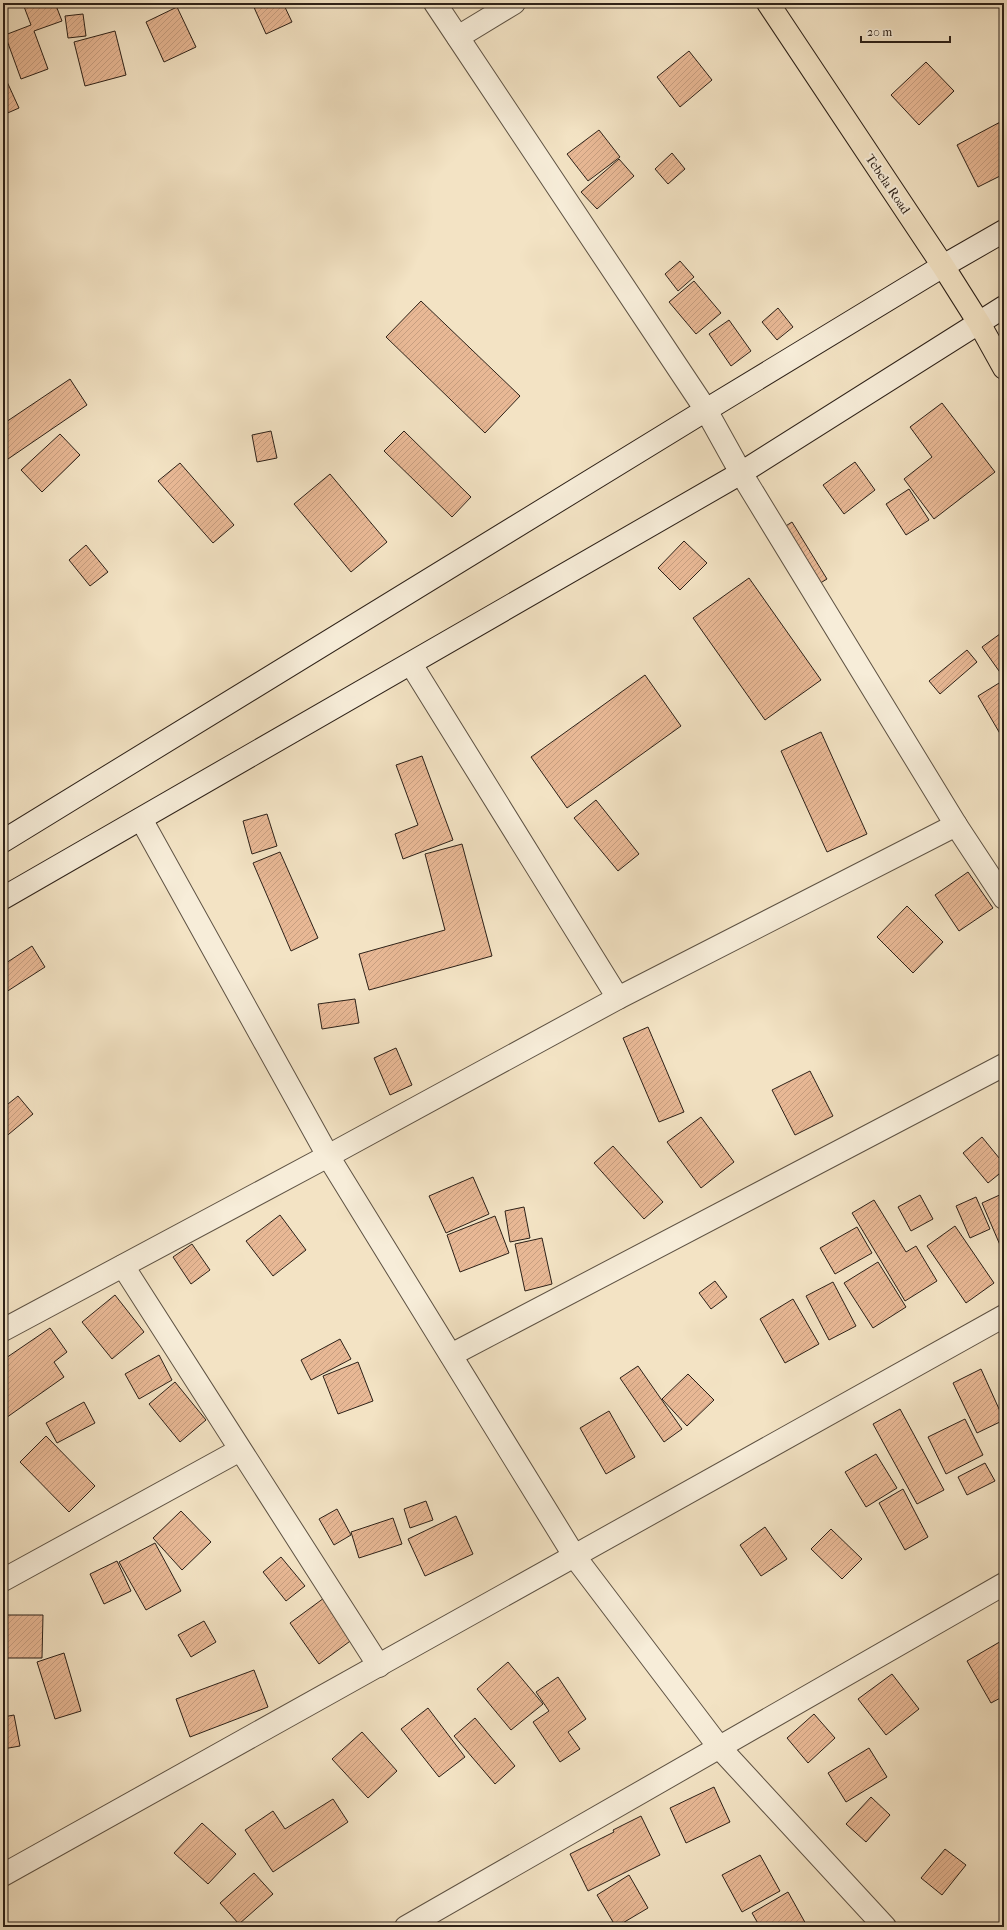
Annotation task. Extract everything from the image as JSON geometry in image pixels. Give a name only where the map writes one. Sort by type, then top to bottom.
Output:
[{"type":"main road","name":"Tebela Road","points":[[768,3],[943,266],[979,323],[1004,368]]},
{"type":"street","points":[[435,3],[706,410],[741,474],[956,825],[1004,898]]},
{"type":"street","points":[[458,37],[514,3]]},
{"type":"street","points":[[3,841],[706,410],[943,266],[1004,231]]},
{"type":"street","points":[[3,898],[741,474],[1004,307]]},
{"type":"street","points":[[411,664],[618,998]]},
{"type":"street","points":[[141,819],[328,1156],[575,1557],[720,1747],[885,1927]]},
{"type":"street","points":[[3,1330],[328,1156],[618,998],[956,825]]},
{"type":"street","points":[[451,1355],[1004,1065]]},
{"type":"street","points":[[123,1266],[379,1666]]},
{"type":"street","points":[[3,1875],[575,1557],[1004,1316]]},
{"type":"street","points":[[3,1580],[240,1450]]},
{"type":"street","points":[[406,1927],[1004,1584]]},
{"type":"building","points":[[55,3],[62,21],[34,31],[48,69],[21,79],[5,35],[31,25],[23,4]]},
{"type":"building","points":[[252,3],[283,3],[292,22],[266,34]]},
{"type":"building","points":[[177,7],[196,47],[164,62],[146,22]]},
{"type":"building","points":[[83,14],[86,36],[68,38],[65,16]]},
{"type":"building","points":[[115,31],[126,75],[85,86],[74,42]]},
{"type":"building","points":[[689,51],[712,80],[680,107],[657,77]]},
{"type":"building","points":[[926,62],[954,91],[919,125],[891,95]]},
{"type":"building","points":[[3,73],[19,108],[3,115]]},
{"type":"building","points":[[1004,120],[1004,174],[978,187],[957,145]]},
{"type":"building","points":[[599,130],[620,157],[588,181],[567,154]]},
{"type":"building","points":[[672,153],[685,169],[668,184],[655,169]]},
{"type":"building","points":[[619,159],[634,176],[597,209],[581,192]]},
{"type":"building","points":[[680,261],[694,277],[678,291],[665,274]]},
{"type":"building","points":[[694,281],[721,313],[696,334],[669,302]]},
{"type":"building","points":[[421,301],[520,396],[485,433],[386,337]]},
{"type":"building","points":[[778,308],[793,327],[777,340],[762,322]]},
{"type":"building","points":[[729,320],[751,351],[731,366],[709,334]]},
{"type":"building","points":[[70,379],[87,405],[8,459],[3,453],[3,424]]},
{"type":"building","points":[[942,403],[995,472],[934,519],[904,479],[932,457],[910,427]]},
{"type":"building","points":[[271,431],[277,458],[257,462],[252,435]]},
{"type":"building","points":[[404,431],[471,497],[452,517],[384,451]]},
{"type":"building","points":[[60,434],[80,455],[42,492],[21,470]]},
{"type":"building","points":[[855,462],[875,490],[844,514],[823,485]]},
{"type":"building","points":[[180,463],[234,525],[213,543],[158,481]]},
{"type":"building","points":[[330,474],[387,542],[351,572],[294,504]]},
{"type":"building","points":[[909,489],[929,520],[906,535],[886,504]]},
{"type":"building","points":[[792,522],[827,579],[804,593],[770,536]]},
{"type":"building","points":[[684,541],[707,563],[680,590],[658,568]]},
{"type":"building","points":[[86,545],[108,572],[90,586],[69,560]]},
{"type":"building","points":[[749,578],[821,680],[765,720],[693,618]]},
{"type":"building","points":[[1004,631],[1004,678],[982,647]]},
{"type":"building","points":[[967,650],[977,662],[940,694],[929,681]]},
{"type":"building","points":[[645,675],[681,726],[567,808],[531,757]]},
{"type":"building","points":[[1004,680],[1004,736],[1002,737],[978,696]]},
{"type":"building","points":[[821,732],[867,834],[827,852],[781,751]]},
{"type":"building","points":[[422,756],[453,840],[403,859],[395,834],[418,825],[396,765]]},
{"type":"building","points":[[596,800],[639,854],[618,871],[574,818]]},
{"type":"building","points":[[267,814],[277,846],[252,854],[243,821]]},
{"type":"building","points":[[462,844],[492,956],[369,990],[359,954],[445,930],[425,854]]},
{"type":"building","points":[[280,852],[318,938],[291,951],[253,863]]},
{"type":"building","points":[[968,872],[993,908],[959,931],[935,895]]},
{"type":"building","points":[[907,906],[943,942],[913,973],[877,937]]},
{"type":"building","points":[[32,946],[45,967],[3,994],[3,965]]},
{"type":"building","points":[[355,999],[359,1023],[322,1029],[318,1004]]},
{"type":"building","points":[[648,1027],[684,1112],[659,1122],[623,1038]]},
{"type":"building","points":[[396,1048],[412,1085],[390,1095],[374,1058]]},
{"type":"building","points":[[810,1071],[833,1116],[795,1135],[772,1090]]},
{"type":"building","points":[[18,1096],[33,1114],[3,1139],[3,1108]]},
{"type":"building","points":[[701,1117],[734,1162],[701,1188],[667,1142]]},
{"type":"building","points":[[982,1137],[1004,1164],[1004,1170],[988,1183],[963,1153]]},
{"type":"building","points":[[613,1146],[663,1202],[644,1219],[594,1163]]},
{"type":"building","points":[[473,1177],[489,1214],[446,1233],[429,1196]]},
{"type":"building","points":[[1004,1193],[1004,1243],[1000,1245],[982,1203]]},
{"type":"building","points":[[920,1195],[933,1219],[911,1231],[898,1207]]},
{"type":"building","points":[[976,1197],[990,1229],[970,1238],[956,1206]]},
{"type":"building","points":[[874,1200],[906,1252],[916,1246],[937,1281],[905,1301],[852,1213]]},
{"type":"building","points":[[524,1207],[530,1238],[510,1242],[505,1211]]},
{"type":"building","points":[[280,1215],[306,1250],[273,1276],[246,1241]]},
{"type":"building","points":[[495,1216],[509,1253],[460,1272],[447,1235]]},
{"type":"building","points":[[955,1226],[994,1283],[966,1303],[927,1246]]},
{"type":"building","points":[[857,1227],[872,1253],[835,1274],[820,1248]]},
{"type":"building","points":[[542,1238],[552,1284],[525,1291],[515,1244]]},
{"type":"building","points":[[192,1244],[210,1270],[191,1284],[173,1257]]},
{"type":"building","points":[[878,1262],[906,1307],[873,1328],[844,1283]]},
{"type":"building","points":[[715,1281],[727,1297],[711,1309],[699,1293]]},
{"type":"building","points":[[833,1282],[856,1326],[829,1340],[806,1296]]},
{"type":"building","points":[[115,1295],[144,1332],[112,1359],[82,1322]]},
{"type":"building","points":[[793,1299],[819,1344],[785,1363],[760,1319]]},
{"type":"building","points":[[50,1328],[67,1352],[54,1362],[64,1377],[3,1420],[3,1360]]},
{"type":"building","points":[[340,1339],[351,1359],[311,1380],[301,1360]]},
{"type":"building","points":[[159,1355],[172,1380],[139,1399],[125,1374]]},
{"type":"building","points":[[358,1362],[373,1401],[338,1414],[323,1376]]},
{"type":"building","points":[[638,1366],[682,1429],[664,1442],[620,1378]]},
{"type":"building","points":[[981,1369],[1004,1420],[977,1433],[953,1383]]},
{"type":"building","points":[[688,1374],[714,1400],[687,1426],[662,1399]]},
{"type":"building","points":[[175,1382],[206,1420],[180,1442],[149,1404]]},
{"type":"building","points":[[84,1402],[95,1423],[57,1443],[46,1423]]},
{"type":"building","points":[[900,1409],[944,1490],[917,1504],[873,1424]]},
{"type":"building","points":[[609,1411],[635,1457],[606,1474],[580,1428]]},
{"type":"building","points":[[965,1419],[983,1455],[946,1474],[928,1437]]},
{"type":"building","points":[[46,1436],[95,1486],[69,1512],[20,1462]]},
{"type":"building","points":[[876,1454],[897,1488],[866,1507],[845,1472]]},
{"type":"building","points":[[985,1463],[995,1481],[967,1495],[958,1477]]},
{"type":"building","points":[[903,1489],[928,1537],[905,1550],[879,1503]]},
{"type":"building","points":[[426,1501],[433,1520],[410,1528],[404,1509]]},
{"type":"building","points":[[337,1509],[351,1535],[334,1545],[319,1519]]},
{"type":"building","points":[[181,1511],[211,1542],[182,1570],[153,1538]]},
{"type":"building","points":[[456,1516],[473,1554],[425,1576],[408,1539]]},
{"type":"building","points":[[393,1518],[402,1544],[359,1558],[351,1532]]},
{"type":"building","points":[[765,1527],[787,1559],[761,1576],[740,1545]]},
{"type":"building","points":[[831,1529],[862,1559],[842,1579],[811,1549]]},
{"type":"building","points":[[155,1543],[181,1591],[146,1610],[119,1562]]},
{"type":"building","points":[[281,1557],[305,1586],[286,1601],[263,1572]]},
{"type":"building","points":[[117,1561],[131,1591],[104,1604],[90,1574]]},
{"type":"building","points":[[324,1598],[353,1639],[319,1664],[290,1623]]},
{"type":"building","points":[[3,1615],[43,1615],[42,1658],[3,1658]]},
{"type":"building","points":[[204,1621],[216,1642],[191,1657],[178,1635]]},
{"type":"building","points":[[1003,1640],[1004,1696],[991,1703],[967,1661]]},
{"type":"building","points":[[64,1653],[81,1711],[55,1719],[37,1662]]},
{"type":"building","points":[[508,1662],[543,1704],[511,1730],[477,1689]]},
{"type":"building","points":[[254,1670],[268,1707],[190,1737],[176,1699]]},
{"type":"building","points":[[892,1674],[919,1709],[886,1735],[858,1699]]},
{"type":"building","points":[[558,1677],[586,1719],[568,1732],[580,1749],[560,1762],[533,1722],[549,1711],[536,1692]]},
{"type":"building","points":[[428,1708],[465,1757],[439,1777],[401,1729]]},
{"type":"building","points":[[814,1714],[835,1738],[808,1763],[787,1738]]},
{"type":"building","points":[[14,1715],[20,1746],[3,1749],[3,1717]]},
{"type":"building","points":[[475,1718],[515,1766],[495,1784],[454,1736]]},
{"type":"building","points":[[362,1732],[397,1771],[368,1798],[332,1759]]},
{"type":"building","points":[[869,1748],[887,1777],[846,1802],[828,1773]]},
{"type":"building","points":[[714,1787],[730,1822],[686,1843],[670,1808]]},
{"type":"building","points":[[871,1797],[890,1815],[866,1842],[846,1824]]},
{"type":"building","points":[[333,1799],[348,1822],[273,1872],[245,1830],[273,1811],[285,1829]]},
{"type":"building","points":[[641,1816],[660,1855],[588,1891],[570,1854],[614,1832],[613,1830]]},
{"type":"building","points":[[202,1823],[236,1854],[208,1884],[174,1853]]},
{"type":"building","points":[[945,1849],[966,1865],[942,1895],[921,1878]]},
{"type":"building","points":[[760,1855],[780,1891],[742,1912],[722,1875]]},
{"type":"building","points":[[254,1873],[273,1894],[239,1924],[220,1903]]},
{"type":"building","points":[[629,1875],[648,1908],[616,1927],[597,1895]]},
{"type":"building","points":[[788,1892],[807,1926],[760,1927],[752,1913]]}]
